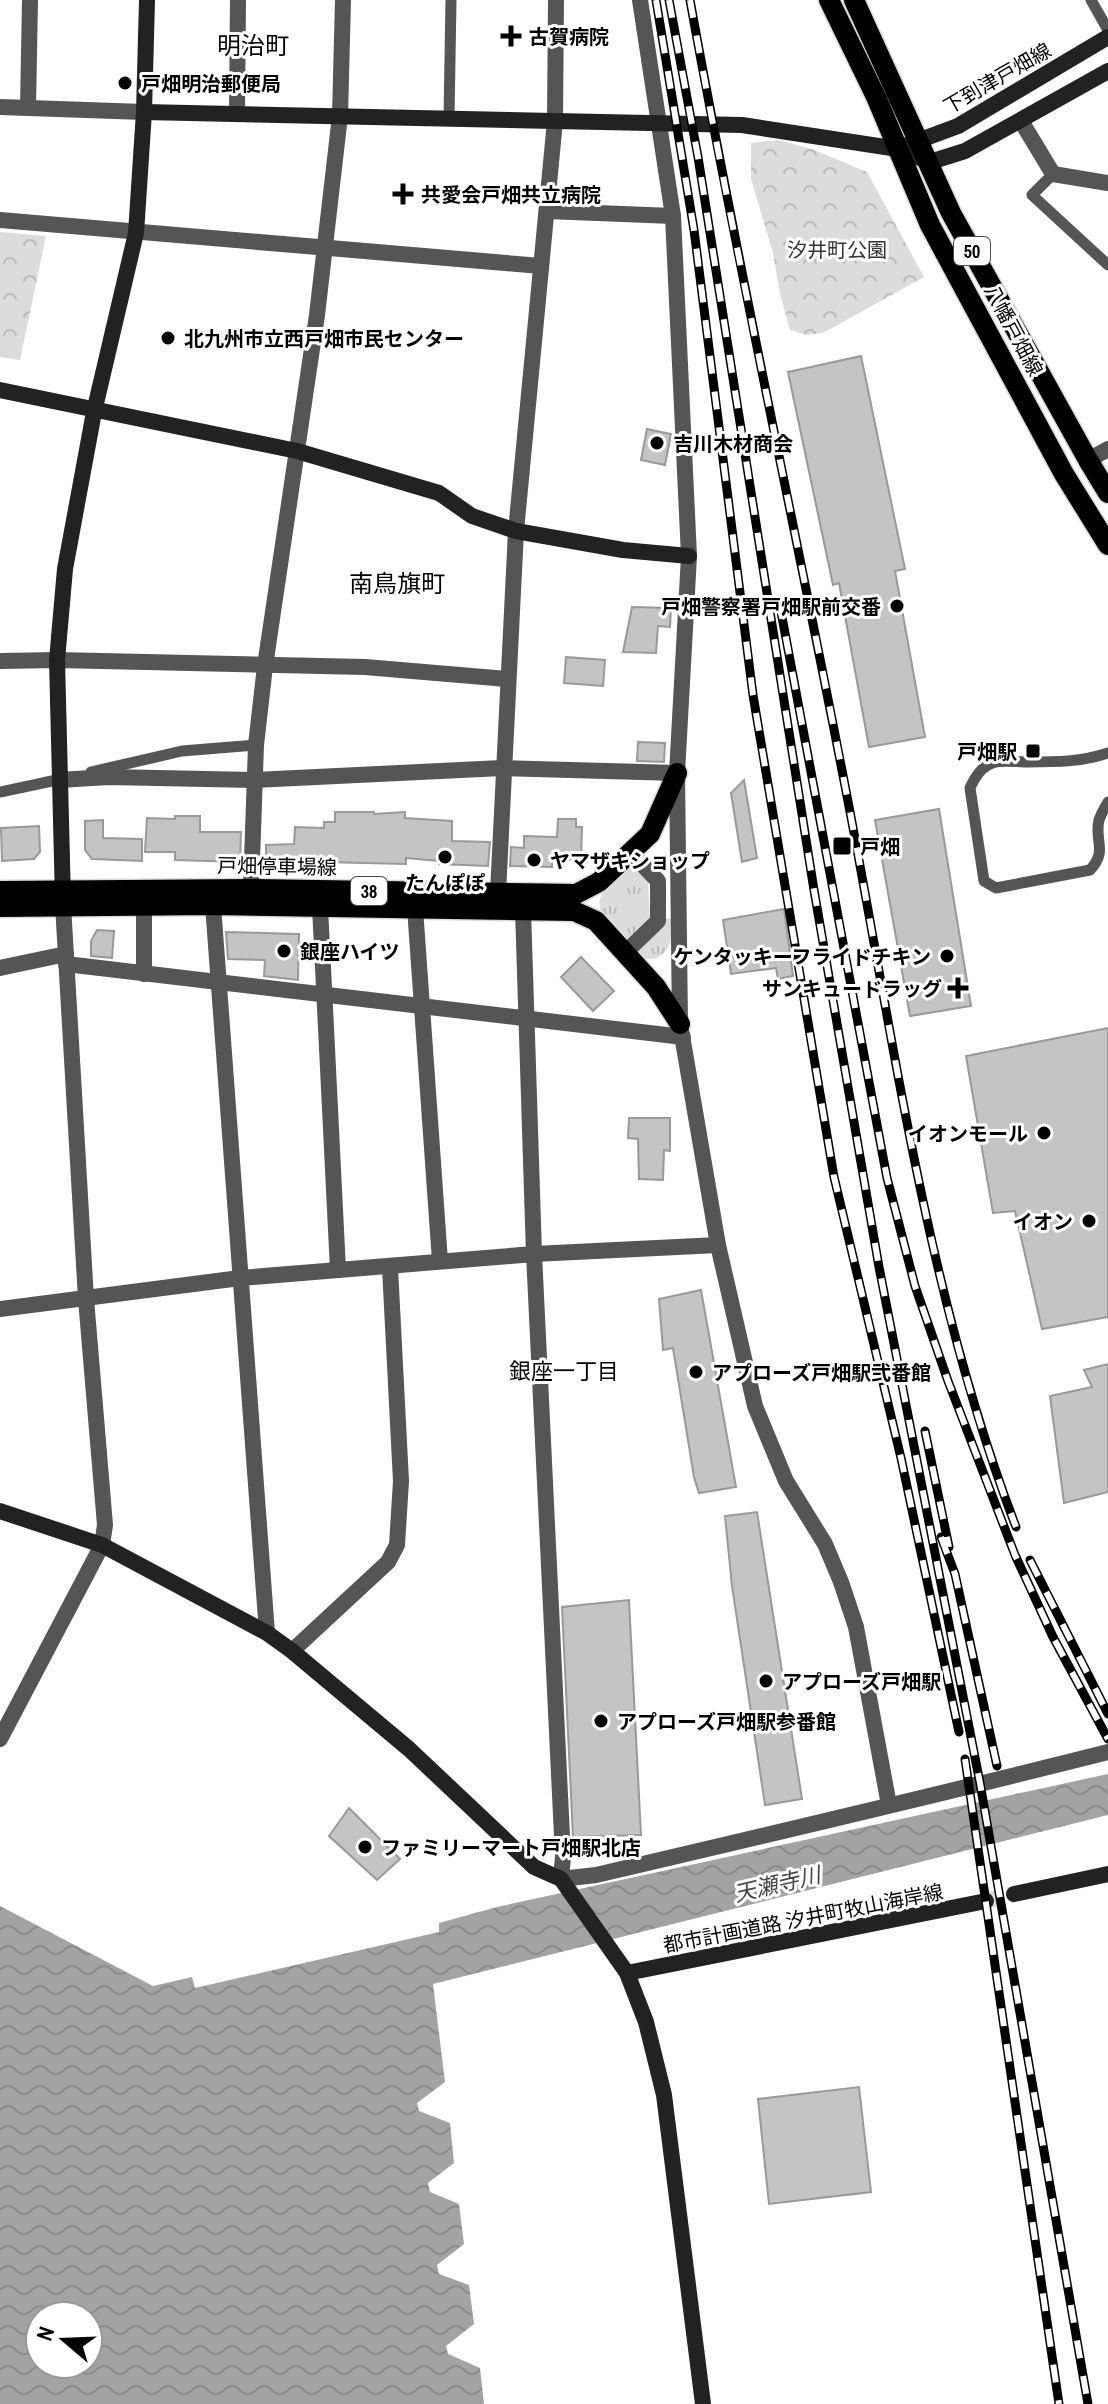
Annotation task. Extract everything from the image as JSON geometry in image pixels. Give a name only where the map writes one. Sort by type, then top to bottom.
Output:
[{"type":"main road","name":"八幡戸畑線","points":[[829,0],[930,225],[1064,474],[1108,545]]},
{"type":"main road","name":"八幡戸畑線","points":[[854,0],[951,213],[1108,493]]},
{"type":"main road","name":"戸畑停車場線","points":[[0,907],[62,897],[251,889],[576,894],[599,882],[650,834],[677,773]]},
{"type":"main road","points":[[599,882],[591,903],[596,921],[656,987],[682,1030]]},
{"type":"main road","name":"戸畑停車場線","points":[[0,891],[144,905],[574,911],[596,921]]},
{"type":"street","points":[[28,108],[30,0]]},
{"type":"street","points":[[0,1739],[102,1545],[105,1525],[86,1299],[62,897],[57,660],[65,569],[94,412],[136,233],[147,0]]},
{"type":"street","points":[[237,114],[238,0]]},
{"type":"street","points":[[251,889],[256,745],[340,116],[343,0]]},
{"type":"street","points":[[498,893],[516,531],[555,121],[556,0]]},
{"type":"street","points":[[640,0],[673,216],[689,556],[677,773],[682,1030],[718,1245],[755,1406],[786,1481],[825,1544],[856,1627],[889,1805]]},
{"type":"street","name":"下到津戸畑線","points":[[898,149],[958,126],[1108,37]]},
{"type":"street","points":[[0,107],[742,125],[898,149],[930,162],[965,151],[1108,71]]},
{"type":"street","points":[[1021,121],[1053,174],[1108,183]]},
{"type":"street","points":[[547,211],[673,216]]},
{"type":"street","points":[[0,220],[541,266]]},
{"type":"street","points":[[0,390],[94,412],[297,451],[439,493],[472,516],[516,531],[623,550],[689,556]]},
{"type":"street","points":[[1088,460],[1108,449]]},
{"type":"street","points":[[0,661],[365,667],[507,679]]},
{"type":"street","points":[[59,780],[109,777],[254,780],[502,768],[677,773]]},
{"type":"street","points":[[631,947],[658,921],[664,904],[658,881],[635,857]]},
{"type":"street","points":[[144,905],[144,974]]},
{"type":"street","points":[[213,905],[267,1633]]},
{"type":"street","points":[[320,907],[338,1270]]},
{"type":"street","points":[[415,908],[440,1261]]},
{"type":"street","points":[[523,910],[534,1254],[563,1857],[561,1879],[627,1973],[646,2022],[664,2095],[703,2404]]},
{"type":"street","points":[[0,968],[66,959],[144,974],[423,1007],[682,1030]]},
{"type":"street","points":[[0,1309],[240,1278],[534,1254],[718,1245]]},
{"type":"street","points":[[292,1651],[388,1562],[397,1545],[401,1481],[390,1268]]},
{"type":"street","points":[[0,1511],[102,1545],[267,1633],[409,1749],[534,1867],[561,1879],[596,1875],[1108,1752]]},
{"type":"street","points":[[1014,1894],[1108,1874]]},
{"type":"street","name":"都市計画道路 汐井町牧山海岸線","points":[[627,1973],[986,1901]]},
{"type":"lane","points":[[449,118],[451,0]]},
{"type":"lane","points":[[1091,0],[1108,30]]},
{"type":"lane","points":[[1053,174],[1032,195],[1108,265]]},
{"type":"lane","points":[[0,792],[182,751],[256,745]]},
{"type":"lane","points":[[1108,753],[1061,762],[996,762],[986,766],[976,776],[970,788],[984,881],[996,888],[1090,870],[1099,863],[1103,851],[1098,823],[1108,802]]},
{"type":"green space","name":"汐井町公園","points":[[778,140],[812,149],[867,172],[924,277],[823,333],[806,335],[790,330],[773,253],[751,179],[751,143]]},
{"type":"green space","points":[[0,232],[46,236],[20,360],[0,357]]},
{"type":"green space","points":[[627,862],[648,881],[650,919],[624,944],[605,920],[600,902],[607,885]]},
{"type":"green space","points":[[667,918],[671,919],[671,933],[666,951],[653,959],[644,959],[635,953]]},
{"type":"water","name":"天瀬寺川","points":[[1108,1774],[1108,1815],[433,1984],[445,2082],[417,2103],[419,2111],[450,2123],[454,2163],[428,2183],[430,2192],[459,2204],[464,2244],[437,2265],[439,2274],[469,2285],[474,2324],[446,2346],[448,2354],[480,2368],[484,2404],[0,2404],[0,1906],[153,1986],[192,1977],[195,1988],[439,1932],[439,1923],[497,1907]]},
{"type":"building","points":[[861,356],[905,569],[895,571],[925,737],[869,747],[839,583],[833,585],[788,372]]},
{"type":"building","name":"吉川木材商会","points":[[647,429],[671,434],[665,465],[641,460]]},
{"type":"building","points":[[632,607],[671,608],[670,627],[658,626],[656,653],[623,652]]},
{"type":"building","points":[[566,657],[605,660],[603,686],[564,683]]},
{"type":"building","points":[[638,742],[665,743],[664,762],[637,761]]},
{"type":"building","points":[[744,780],[757,858],[742,862],[731,793]]},
{"type":"building","name":"戸畑","points":[[939,809],[971,1006],[910,1016],[875,820]]},
{"type":"building","points":[[335,812],[405,812],[405,818],[452,821],[452,841],[490,842],[488,866],[439,864],[439,861],[406,858],[406,864],[321,862],[266,856],[266,845],[294,844],[295,827],[324,828],[324,822],[335,822]]},
{"type":"building","points":[[175,816],[200,816],[200,832],[241,832],[240,862],[175,860],[175,852],[145,852],[147,818],[175,819]]},
{"type":"building","points":[[558,819],[576,819],[576,827],[582,827],[581,860],[552,859],[552,867],[510,866],[511,847],[524,848],[524,836],[557,837]]},
{"type":"building","points":[[103,820],[103,838],[142,839],[142,861],[92,859],[85,850],[85,821]]},
{"type":"building","points":[[39,826],[40,852],[34,859],[2,861],[1,828]]},
{"type":"building","points":[[784,909],[793,976],[778,979],[776,968],[731,974],[723,920]]},
{"type":"building","points":[[97,930],[114,931],[112,958],[91,956],[91,941]]},
{"type":"building","points":[[226,932],[299,934],[298,980],[264,976],[265,960],[228,959]]},
{"type":"building","points":[[581,957],[614,991],[593,1011],[561,977]]},
{"type":"building","name":"イオンモール","points":[[1108,1028],[1108,1317],[1042,1329],[1015,1211],[993,1213],[966,1056]]},
{"type":"building","points":[[629,1118],[670,1118],[670,1151],[664,1150],[663,1180],[639,1179],[638,1139],[628,1138]]},
{"type":"building","name":"アプローズ戸畑駅弐番館","points":[[701,1290],[736,1487],[699,1493],[673,1348],[663,1350],[659,1299]]},
{"type":"building","points":[[1108,1364],[1108,1492],[1064,1503],[1050,1396],[1092,1387],[1084,1370]]},
{"type":"building","name":"アプローズ戸畑駅","points":[[757,1512],[802,1799],[765,1805],[732,1586],[725,1516]]},
{"type":"building","name":"アプローズ戸畑駅参番館","points":[[629,1600],[641,1835],[573,1837],[562,1607]]},
{"type":"building","name":"ファミリーマート戸畑駅北店","points":[[349,1808],[400,1859],[377,1880],[329,1836]]},
{"type":"building","points":[[859,2087],[871,2192],[769,2204],[758,2099]]},
{"type":"tunnel","points":[[986,1901],[1014,1894]]},
{"type":"railway","points":[[656,0],[694,230],[753,695],[834,1177],[901,1458],[959,1732]]},
{"type":"railway","points":[[669,0],[698,157],[814,890],[879,1267],[980,1783],[1088,2404]]},
{"type":"railway","points":[[690,0],[937,1265],[986,1441],[1016,1527]]},
{"type":"railway","points":[[779,601],[887,1178],[915,1286],[1015,1555],[1053,1637],[1108,1739]]},
{"type":"railway","points":[[925,1431],[949,1547]]},
{"type":"railway","points":[[941,1537],[955,1574],[997,1766]]},
{"type":"railway","points":[[1030,1560],[1108,1714]]},
{"type":"railway","points":[[965,1759],[1059,2404]]},
{"type":"place","name":"古賀病院","points":[[511,36]]},
{"type":"place","name":"戸畑明治郵便局","points":[[125,83]]},
{"type":"place","name":"共愛会戸畑共立病院","points":[[403,194]]},
{"type":"place","name":"北九州市立西戸畑市民センター","points":[[168,338]]},
{"type":"place","name":"吉川木材商会","points":[[657,443]]},
{"type":"place","name":"戸畑警察署戸畑駅前交番","points":[[897,606]]},
{"type":"place","name":"戸畑駅","points":[[1033,751]]},
{"type":"place","name":"戸畑","points":[[842,846]]},
{"type":"place","name":"たんぽぽ","points":[[445,857]]},
{"type":"place","name":"ヤマザキショップ","points":[[534,860]]},
{"type":"place","name":"銀座ハイツ","points":[[284,951]]},
{"type":"place","name":"ケンタッキーフライドチキン","points":[[947,956]]},
{"type":"place","name":"サンキュードラッグ","points":[[958,988]]},
{"type":"place","name":"イオンモール","points":[[1044,1133]]},
{"type":"place","name":"イオン","points":[[1089,1221]]},
{"type":"place","name":"アプローズ戸畑駅弐番館","points":[[696,1372]]},
{"type":"place","name":"アプローズ戸畑駅","points":[[766,1681]]},
{"type":"place","name":"アプローズ戸畑駅参番館","points":[[601,1721]]},
{"type":"place","name":"ファミリーマート戸畑駅北店","points":[[365,1847]]},
{"type":"district","name":"明治町","points":[[253,45]]},
{"type":"district","name":"南鳥旗町","points":[[397,583]]},
{"type":"district","name":"銀座一丁目","points":[[564,1371]]}]
